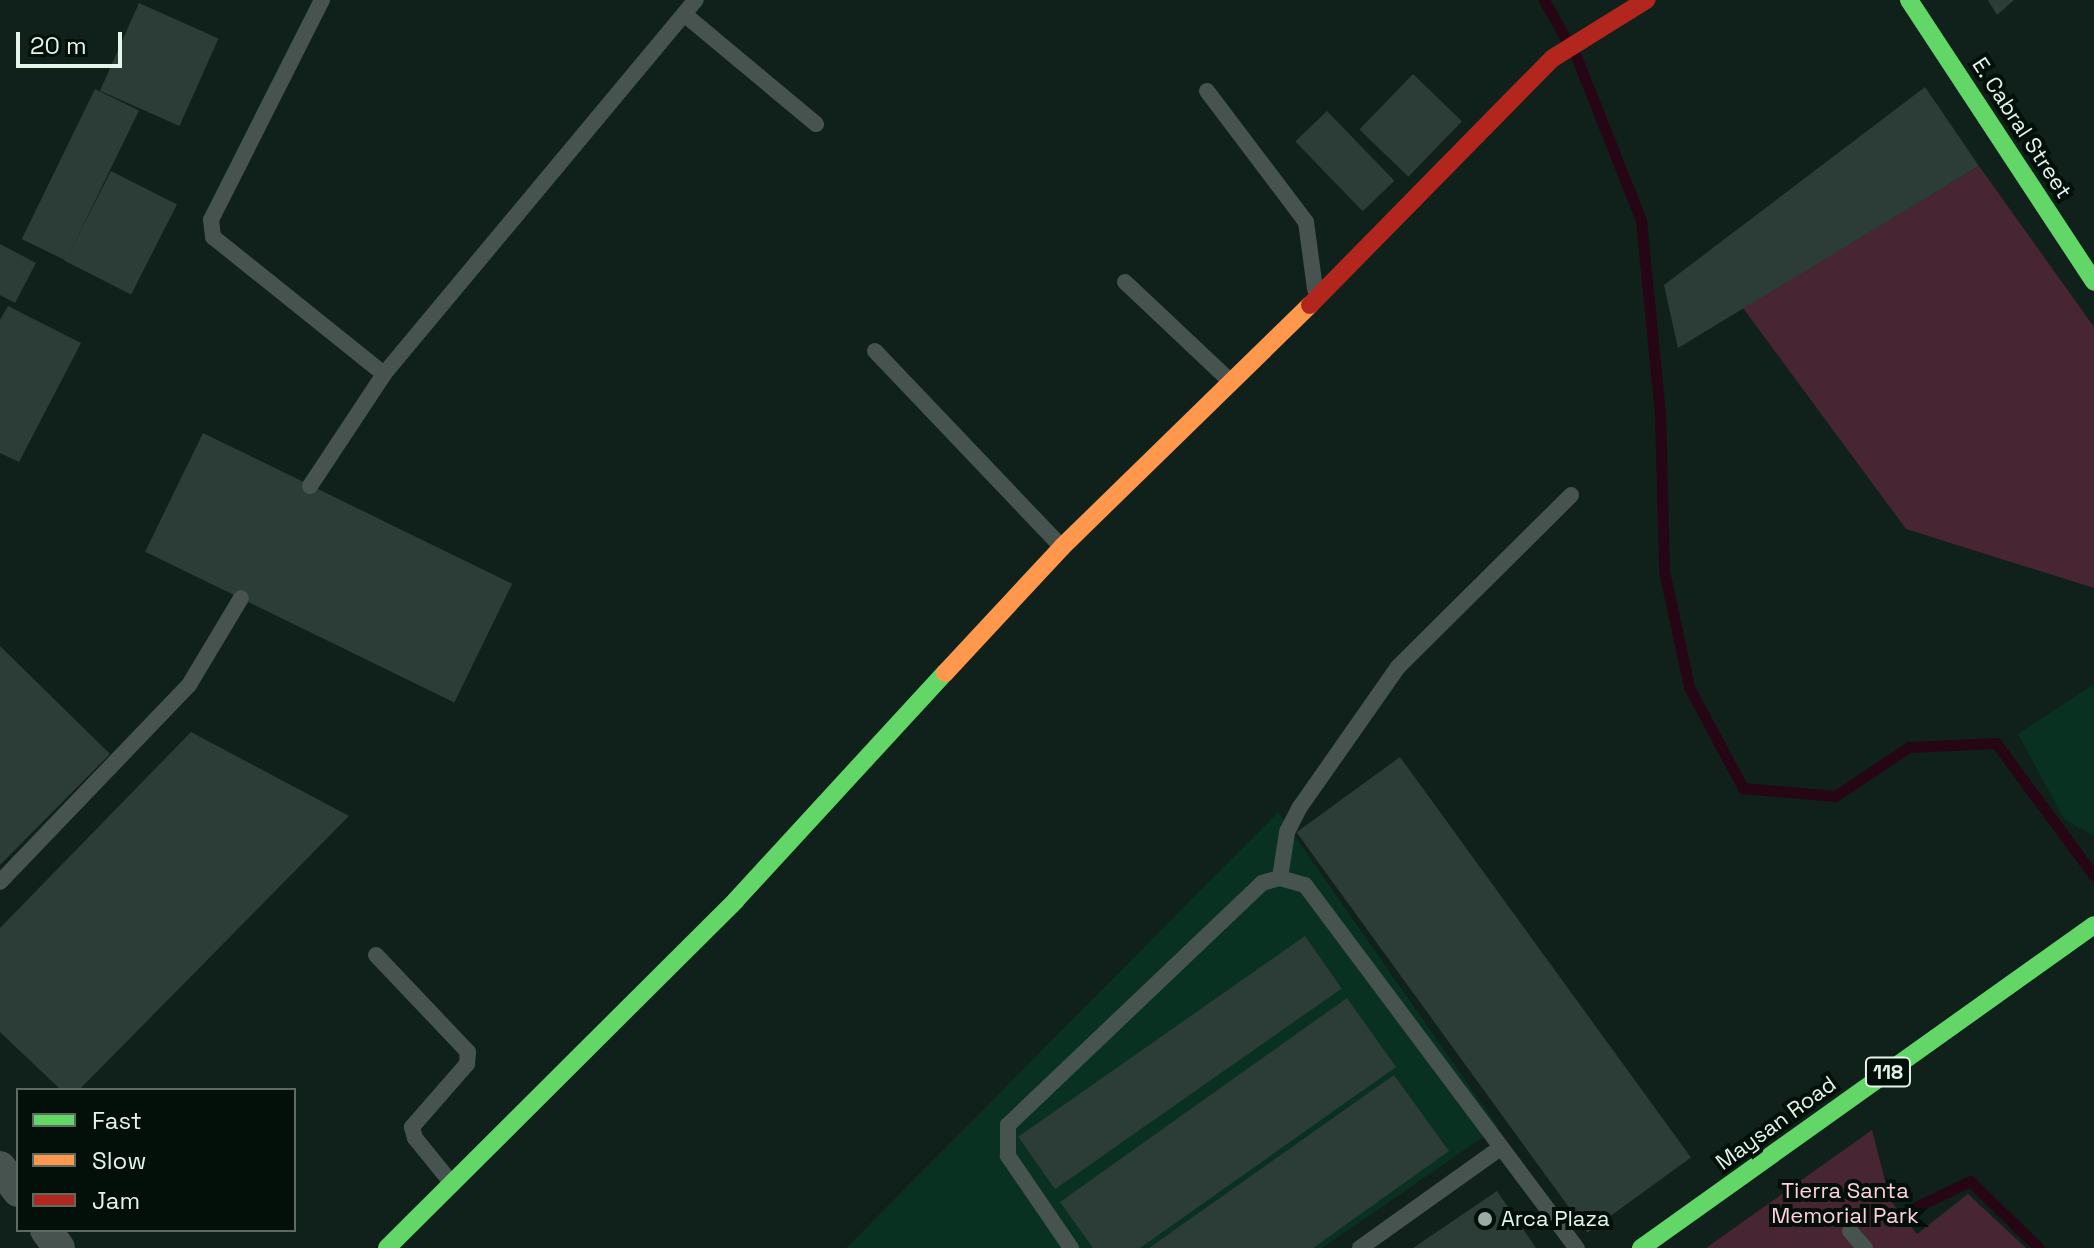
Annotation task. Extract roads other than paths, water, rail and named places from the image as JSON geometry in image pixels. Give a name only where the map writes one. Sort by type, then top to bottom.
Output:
[{"type":"street","points":[[387,1248],[450,1181],[736,900],[1062,547],[1315,299],[1553,58],[1597,27],[1646,0]]},
{"type":"street","name":"E. Cabral Street","points":[[1909,0],[2094,282]]},
{"type":"street","name":"Maysan Road","points":[[1641,1248],[2094,925]]},
{"type":"street","points":[[0,1167],[16,1188]]},
{"type":"lane","points":[[322,0],[211,220],[213,237],[384,374]]},
{"type":"lane","points":[[310,486],[384,374],[696,0]]},
{"type":"lane","points":[[684,14],[816,124]]},
{"type":"lane","points":[[1207,91],[1306,222],[1315,259],[1315,299]]},
{"type":"lane","points":[[1125,282],[1229,380]]},
{"type":"lane","points":[[875,351],[1062,547]]},
{"type":"lane","points":[[1280,878],[1287,832],[1300,807],[1398,667],[1571,495]]},
{"type":"lane","points":[[0,882],[189,685],[241,598]]},
{"type":"lane","points":[[1071,1248],[1008,1156],[1008,1125],[1262,883],[1280,878],[1305,885],[1577,1248]]},
{"type":"lane","points":[[376,955],[468,1052],[467,1064],[412,1127],[415,1138],[450,1181]]},
{"type":"lane","points":[[1360,1248],[1500,1148]]},
{"type":"lane","points":[[1850,1231],[1865,1248]]},
{"type":"waterway","points":[[1544,0],[1567,41]]},
{"type":"waterway","points":[[1576,56],[1641,220],[1660,413],[1664,571],[1689,687],[1743,788],[1835,796],[1909,747],[1996,743],[2094,876]]},
{"type":"waterway","points":[[1916,1207],[1970,1181],[2039,1248]]},
{"type":"place","name":"Arca Plaza","points":[[1485,1219]]},
{"type":"park label","name":"Tierra Santa Memorial Park","points":[[1845,1202]]}]
